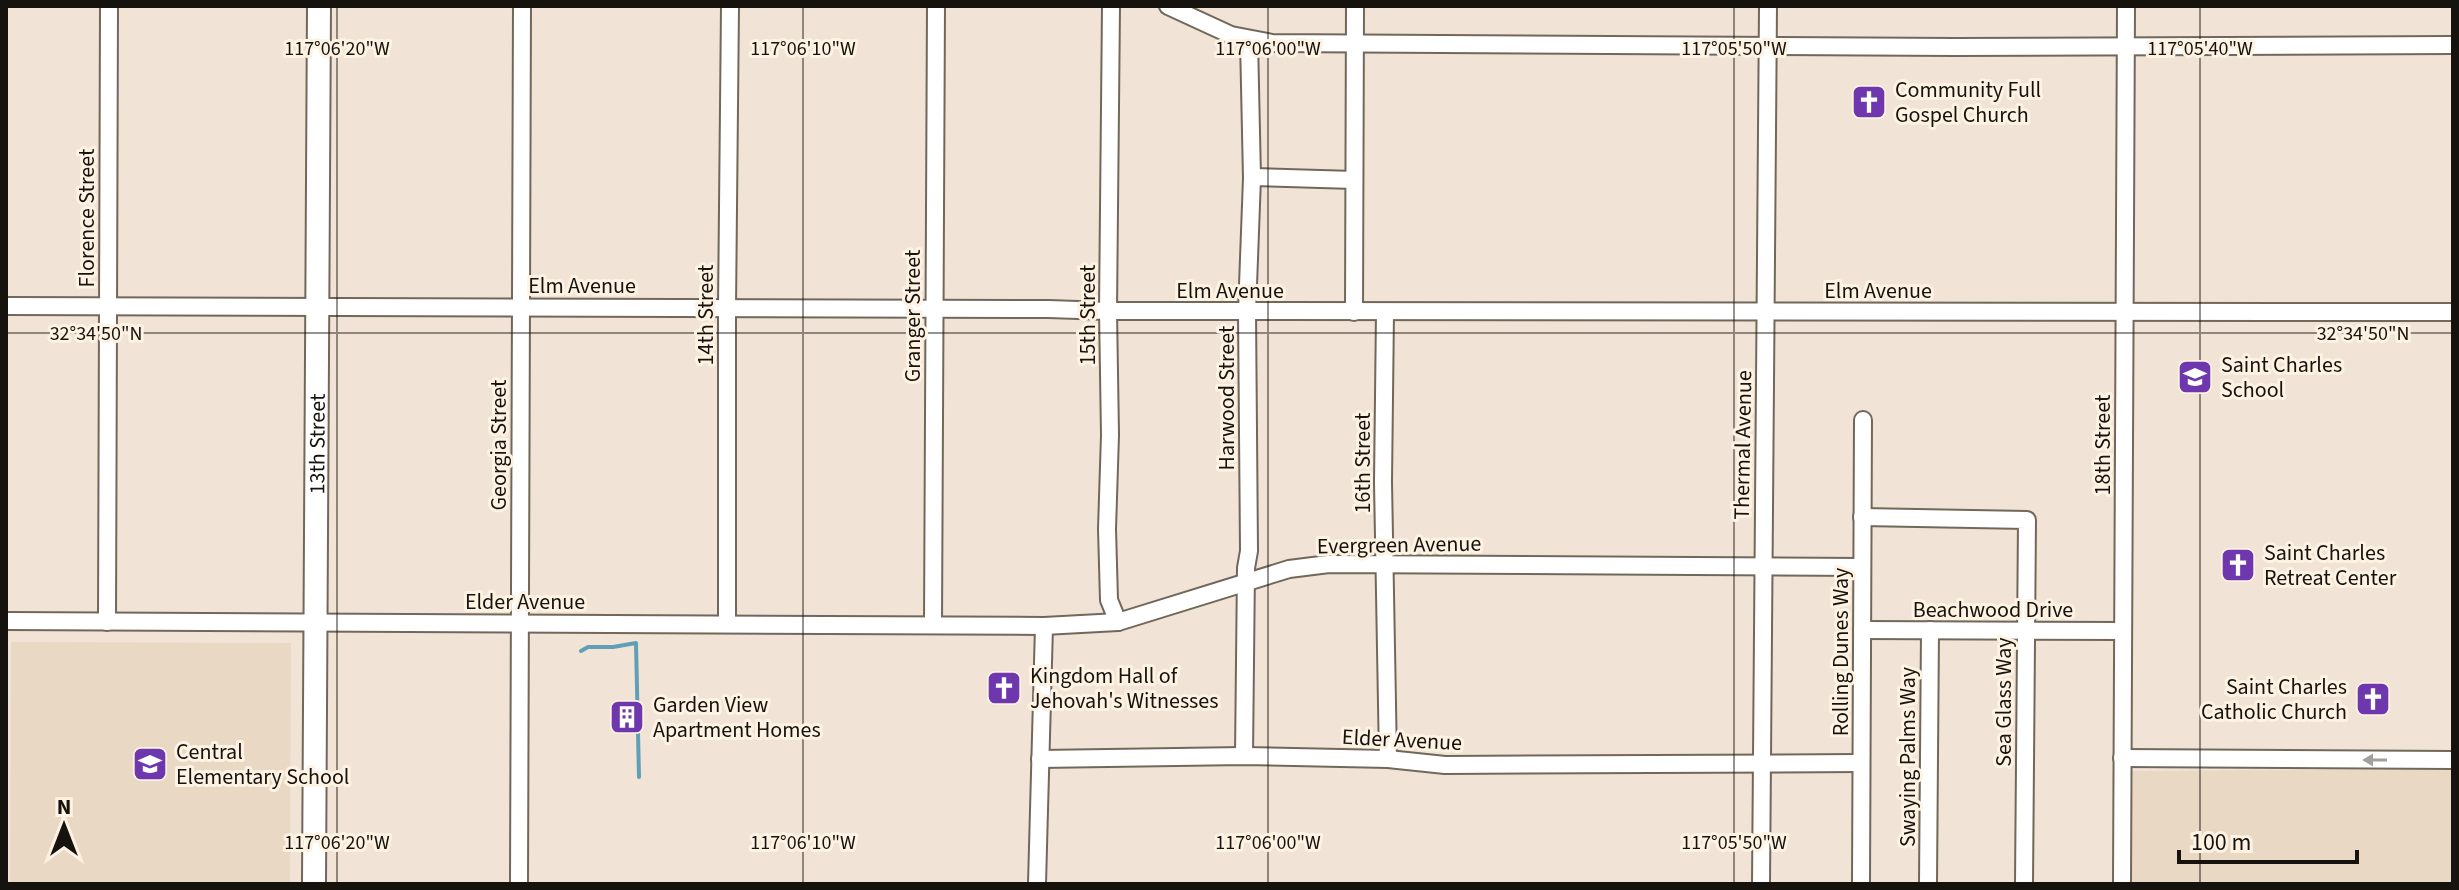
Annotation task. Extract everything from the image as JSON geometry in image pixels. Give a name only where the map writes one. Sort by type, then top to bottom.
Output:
[{"type":"main road","name":"13th Street","points":[[314,884],[319,6]]},
{"type":"street","name":"Florence Street","points":[[107,622],[109,6]]},
{"type":"street","name":"Georgia Street","points":[[519,884],[522,6]]},
{"type":"street","name":"14th Street","points":[[727,624],[730,6]]},
{"type":"street","name":"Granger Street","points":[[933,625],[936,6]]},
{"type":"street","name":"15th Street","points":[[1111,6],[1107,529],[1109,600],[1118,622]]},
{"type":"street","points":[[1168,6],[1187,10],[1231,35],[1249,40],[1355,44],[1955,47],[2453,45]]},
{"type":"street","points":[[1354,312],[1355,6]]},
{"type":"street","name":"Thermal Avenue","points":[[1761,884],[1768,6]]},
{"type":"street","name":"18th Street","points":[[2122,884],[2126,6]]},
{"type":"street","name":"Harwood Street","points":[[1244,756],[1249,551],[1247,312],[1252,177],[1249,40]]},
{"type":"street","points":[[1252,177],[1354,180]]},
{"type":"street","name":"Elm Avenue","points":[[6,306],[1247,312],[2453,312]]},
{"type":"street","name":"16th Street","points":[[1385,312],[1383,482],[1388,759]]},
{"type":"street","name":"Rolling Dunes Way","points":[[1861,884],[1863,420]]},
{"type":"street","name":"Sea Glass Way","points":[[1862,517],[2027,520],[2024,884]]},
{"type":"street","name":"Evergreen Avenue","points":[[1044,626],[1118,622],[1289,569],[1329,564],[1862,567]]},
{"type":"street","name":"Elder Avenue","points":[[6,621],[1044,626]]},
{"type":"street","points":[[1037,884],[1044,626]]},
{"type":"street","name":"Beachwood Drive","points":[[1862,630],[2123,631]]},
{"type":"street","name":"Swaying Palms Way","points":[[1928,884],[1930,630]]},
{"type":"street","name":"Elder Avenue","points":[[1040,759],[1244,756],[1388,759],[1445,765],[1861,763]]},
{"type":"street","points":[[2122,758],[2453,760]]},
{"type":"shaded area","name":"Central Elementary School","points":[[11,642],[291,643],[290,884],[10,884]]},
{"type":"shaded area","points":[[2453,769],[2453,884],[2132,884],[2131,771]]},
{"type":"waterway","points":[[581,651],[588,647],[636,643],[639,777]]},
{"type":"place","name":"Community Full Gospel Church","points":[[1869,102]]},
{"type":"place","name":"Saint Charles School","points":[[2195,377]]},
{"type":"place","name":"Saint Charles Retreat Center","points":[[2238,565]]},
{"type":"place","name":"Kingdom Hall of Jehovah's Witnesses","points":[[1004,688]]},
{"type":"place","name":"Saint Charles Catholic Church","points":[[2373,699]]},
{"type":"place","name":"Garden View Apartment Homes","points":[[627,717]]},
{"type":"place","name":"Central Elementary School","points":[[150,764]]}]
